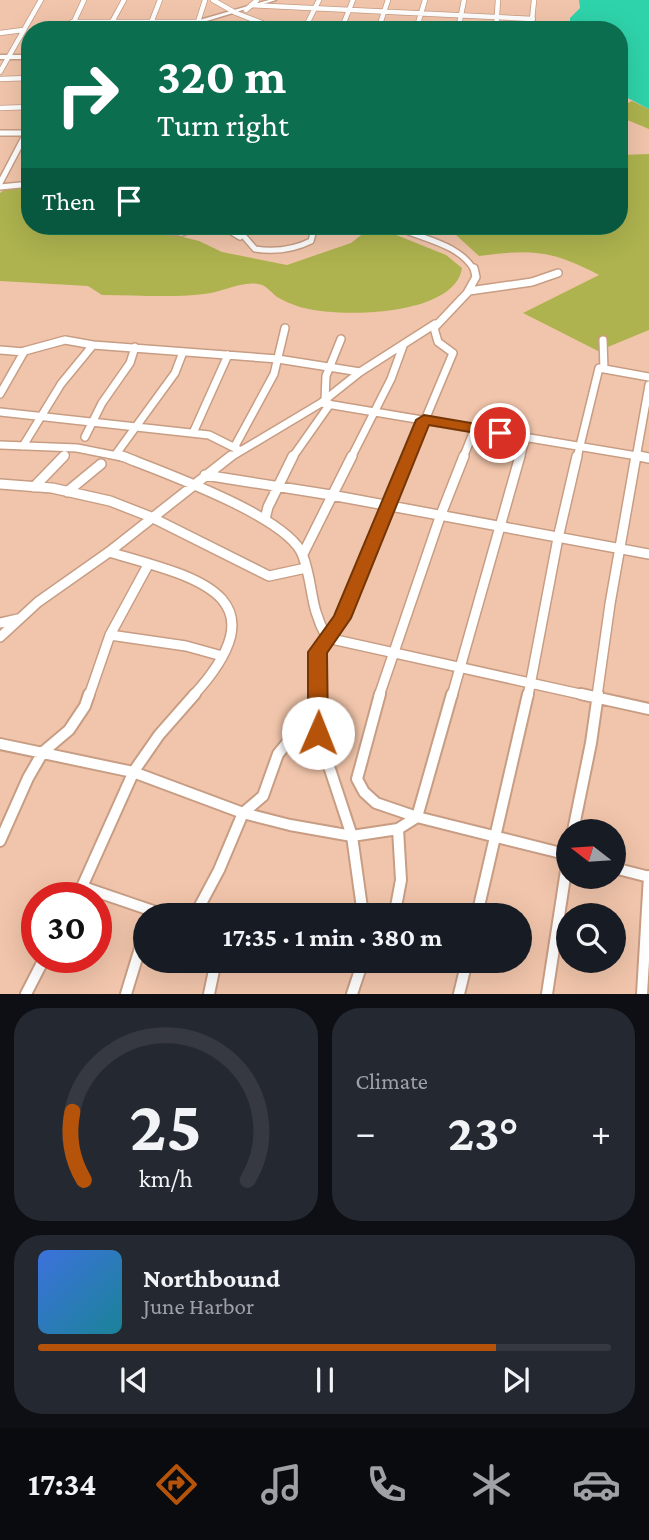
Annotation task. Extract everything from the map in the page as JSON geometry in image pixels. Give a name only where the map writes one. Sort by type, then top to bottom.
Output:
[{"type":"street","points":[[29,21],[41,0]]},
{"type":"street","points":[[72,21],[83,0]]},
{"type":"street","points":[[113,21],[124,0]]},
{"type":"street","points":[[151,21],[160,0]]},
{"type":"street","points":[[199,21],[205,0]]},
{"type":"street","points":[[213,0],[236,13],[258,21]]},
{"type":"street","points":[[214,21],[246,10],[255,4],[274,0]]},
{"type":"street","points":[[308,21],[319,0]]},
{"type":"street","points":[[345,21],[353,0]]},
{"type":"street","points":[[381,21],[388,0]]},
{"type":"street","points":[[419,21],[425,0]]},
{"type":"street","points":[[460,21],[464,0]]},
{"type":"street","points":[[495,21],[498,0]]},
{"type":"street","points":[[255,4],[313,10],[533,19],[534,0]]},
{"type":"street","points":[[276,14],[281,8]]},
{"type":"street","points":[[268,21],[273,19]]},
{"type":"street","points":[[0,33],[21,34],[0,72]]},
{"type":"street","points":[[0,57],[21,57]]},
{"type":"street","points":[[0,79],[21,78]]},
{"type":"street","points":[[0,108],[21,107]]},
{"type":"street","points":[[0,133],[21,133]]},
{"type":"street","points":[[21,142],[3,171],[0,185],[21,184]]},
{"type":"street","points":[[236,235],[261,250],[300,247],[311,241],[315,235]]},
{"type":"street","points":[[242,235],[248,243]]},
{"type":"street","points":[[0,636],[64,582],[109,552],[151,517],[197,485],[237,448],[326,402],[360,372],[446,316],[469,291],[476,270],[465,257],[415,235]]},
{"type":"street","points":[[361,903],[352,836],[318,733],[317,652],[342,618],[453,353],[438,342],[434,328],[469,291],[532,282],[558,273]]},
{"type":"street","points":[[237,448],[278,359],[284,343],[285,328]]},
{"type":"street","points":[[0,350],[21,352],[62,339],[78,339],[93,345],[135,346],[278,359],[360,372]]},
{"type":"street","points":[[265,519],[277,486],[326,402],[323,387],[328,366],[341,339]]},
{"type":"street","points":[[603,340],[604,369]]},
{"type":"street","points":[[23,446],[73,366],[93,345]]},
{"type":"street","points":[[85,438],[102,403],[130,363],[135,346]]},
{"type":"street","points":[[303,554],[374,412],[403,346]]},
{"type":"street","points":[[0,394],[24,352],[21,352]]},
{"type":"street","points":[[116,454],[175,373],[183,352]]},
{"type":"street","points":[[193,433],[223,375],[228,355]]},
{"type":"street","points":[[480,903],[531,683],[578,446],[599,368],[649,377]]},
{"type":"street","points":[[575,819],[598,698],[619,548],[649,386]]},
{"type":"street","points":[[326,402],[649,458]]},
{"type":"street","points":[[0,412],[209,435],[237,448]]},
{"type":"street","points":[[475,428],[440,517],[370,722],[357,779],[364,792],[376,803],[417,817],[556,851]]},
{"type":"street","points":[[0,744],[133,772],[243,813],[352,836],[398,829],[417,817],[526,437]]},
{"type":"street","points":[[0,445],[77,448],[116,454],[197,485],[265,519],[285,531],[303,554],[315,617],[327,638],[649,709]]},
{"type":"street","points":[[34,487],[65,455]]},
{"type":"street","points":[[67,492],[101,464]]},
{"type":"street","points":[[205,475],[331,495],[649,554]]},
{"type":"street","points":[[0,484],[67,492],[110,501],[151,517],[269,576],[306,568]]},
{"type":"street","points":[[84,882],[133,772],[174,717],[208,680],[222,656],[231,634],[232,622],[224,599],[196,580],[109,552]]},
{"type":"street","points":[[0,841],[43,752],[69,730],[85,706],[110,635],[148,565]]},
{"type":"street","points":[[0,623],[18,619]]},
{"type":"street","points":[[110,635],[186,646],[222,656]]},
{"type":"street","points":[[201,903],[219,870],[243,813],[263,796],[278,754],[287,743],[318,733]]},
{"type":"street","points":[[397,903],[401,880],[398,829]]},
{"type":"street","points":[[626,870],[649,877],[642,994]]},
{"type":"street","points":[[547,994],[563,889]]},
{"type":"street","points":[[112,901],[133,907]]},
{"type":"street","points":[[126,994],[133,965]]},
{"type":"street","points":[[26,994],[37,973]]},
{"type":"street","points":[[209,994],[213,973]]},
{"type":"street","points":[[352,994],[359,973]]},
{"type":"street","points":[[459,994],[464,973]]},
{"type":"green space","points":[[632,101],[649,109],[649,129],[628,120],[628,103]]},
{"type":"green space","points":[[649,154],[649,330],[598,351],[523,313],[599,275],[568,260],[541,253],[513,252],[479,256],[456,235],[628,235],[628,155]]},
{"type":"green space","points":[[21,186],[21,235],[175,235],[199,241],[222,252],[287,265],[351,243],[361,235],[396,235],[446,255],[462,268],[455,284],[440,296],[395,310],[344,313],[294,305],[277,297],[264,286],[255,284],[204,294],[153,296],[102,295],[88,286],[0,281],[0,193],[7,188]]},
{"type":"water","points":[[579,0],[649,0],[649,109],[628,98],[628,21],[570,21],[580,8]]},
{"type":"route","points":[[318,733],[317,652],[342,618],[424,420],[500,433]]}]
